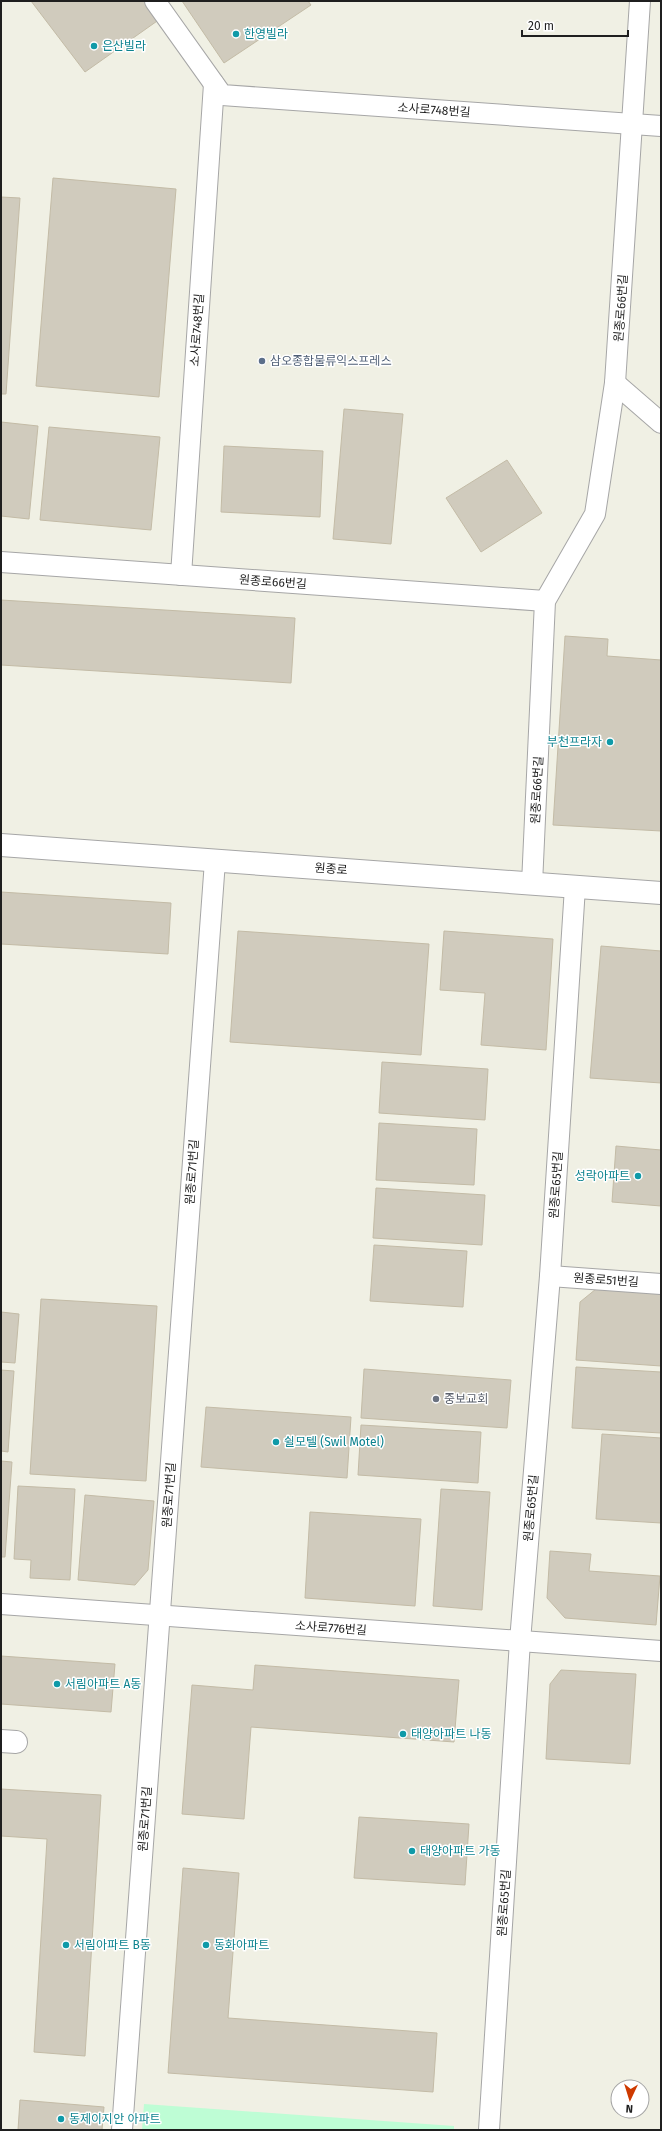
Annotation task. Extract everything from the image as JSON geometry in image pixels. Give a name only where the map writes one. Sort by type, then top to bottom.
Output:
[{"type":"street","name":"원종로","points":[[1,846],[661,893]]},
{"type":"lane","name":"소사로748번길","points":[[155,1],[222,95],[661,126]]},
{"type":"lane","name":"원종로66번길","points":[[532,884],[546,601],[595,514],[616,383],[634,124],[640,1]]},
{"type":"lane","name":"소사로748번길","points":[[181,575],[214,84]]},
{"type":"lane","points":[[616,383],[661,424]]},
{"type":"lane","name":"원종로66번길","points":[[1,562],[546,601]]},
{"type":"lane","name":"원종로71번길","points":[[122,2130],[215,861]]},
{"type":"lane","name":"원종로65번길","points":[[489,2130],[520,1641],[550,1276],[575,887]]},
{"type":"lane","name":"원종로51번길","points":[[550,1276],[661,1284]]},
{"type":"lane","name":"소사로776번길","points":[[1,1604],[661,1651]]},
{"type":"green space","points":[[144,2104],[454,2126],[454,2130],[142,2130]]},
{"type":"building","name":"은산빌라","points":[[31,1],[149,1],[160,19],[85,72]]},
{"type":"building","name":"한영빌라","points":[[182,1],[308,1],[311,5],[224,63]]},
{"type":"building","points":[[53,178],[176,189],[159,397],[36,386]]},
{"type":"building","points":[[1,197],[20,198],[6,394],[1,394]]},
{"type":"building","points":[[344,409],[403,414],[391,544],[333,539]]},
{"type":"building","points":[[1,422],[38,426],[29,519],[1,516]]},
{"type":"building","points":[[49,427],[160,437],[151,530],[40,520]]},
{"type":"building","points":[[224,446],[323,451],[320,517],[221,512]]},
{"type":"building","points":[[507,460],[542,513],[481,552],[446,498]]},
{"type":"building","points":[[1,600],[295,618],[291,683],[1,665]]},
{"type":"building","name":"부천프라자","points":[[565,636],[608,639],[607,656],[661,660],[661,831],[553,825]]},
{"type":"building","points":[[1,892],[171,903],[168,954],[1,944]]},
{"type":"building","points":[[238,931],[429,944],[421,1055],[230,1042]]},
{"type":"building","points":[[444,931],[553,939],[546,1050],[481,1045],[485,993],[440,990]]},
{"type":"building","points":[[601,946],[661,951],[661,1083],[590,1078]]},
{"type":"building","points":[[382,1062],[488,1069],[485,1120],[379,1113]]},
{"type":"building","points":[[379,1123],[477,1129],[474,1185],[376,1180]]},
{"type":"building","name":"성락아파트","points":[[616,1146],[661,1150],[661,1206],[612,1202]]},
{"type":"building","points":[[376,1188],[485,1195],[482,1245],[373,1238]]},
{"type":"building","points":[[374,1245],[467,1251],[463,1307],[370,1301]]},
{"type":"building","points":[[596,1289],[661,1293],[661,1366],[576,1360],[580,1302]]},
{"type":"building","points":[[41,1299],[157,1306],[146,1481],[30,1474]]},
{"type":"building","points":[[1,1312],[19,1314],[15,1363],[1,1362]]},
{"type":"building","points":[[576,1367],[661,1372],[661,1433],[572,1428]]},
{"type":"building","name":"중보교회","points":[[364,1369],[511,1380],[507,1428],[361,1418]]},
{"type":"building","points":[[1,1370],[14,1371],[8,1452],[1,1451]]},
{"type":"building","name":"쉴모텔 (Swil Motel)","points":[[206,1407],[351,1417],[347,1478],[201,1467]]},
{"type":"building","points":[[361,1425],[481,1432],[478,1483],[358,1475]]},
{"type":"building","points":[[602,1434],[661,1438],[661,1523],[596,1519]]},
{"type":"building","points":[[1,1461],[12,1462],[5,1557],[1,1557]]},
{"type":"building","points":[[18,1486],[75,1489],[70,1580],[30,1578],[31,1560],[14,1559]]},
{"type":"building","points":[[441,1489],[490,1492],[482,1610],[433,1606]]},
{"type":"building","points":[[85,1495],[154,1501],[148,1570],[135,1585],[78,1580]]},
{"type":"building","points":[[310,1512],[421,1519],[415,1606],[305,1598]]},
{"type":"building","points":[[550,1551],[591,1554],[589,1571],[660,1576],[656,1625],[565,1618],[547,1598]]},
{"type":"building","name":"서림아파트 A동","points":[[1,1656],[115,1664],[111,1712],[1,1704]]},
{"type":"building","name":"태양아파트 나동","points":[[255,1665],[459,1680],[454,1742],[251,1727],[244,1819],[182,1814],[192,1685],[253,1690]]},
{"type":"building","points":[[561,1670],[636,1674],[630,1764],[546,1759],[550,1684]]},
{"type":"building","name":"서림아파트 B동","points":[[1,1789],[101,1795],[85,2056],[34,2052],[47,1839],[1,1836]]},
{"type":"building","name":"태양아파트 가동","points":[[359,1817],[469,1824],[465,1885],[354,1878]]},
{"type":"building","name":"동화아파트","points":[[183,1868],[239,1873],[228,2018],[437,2033],[433,2092],[168,2073]]},
{"type":"building","name":"동제이지안 아파트","points":[[20,2100],[104,2107],[102,2130],[18,2130]]},
{"type":"place","name":"한영빌라","points":[[236,34]]},
{"type":"place","name":"은산빌라","points":[[94,46]]},
{"type":"place","name":"삼오종합물류익스프레스","points":[[262,361]]},
{"type":"place","name":"부천프라자","points":[[610,742]]},
{"type":"place","name":"성락아파트","points":[[638,1176]]},
{"type":"place","name":"중보교회","points":[[436,1399]]},
{"type":"place","name":"쉴모텔 (Swil Motel)","points":[[276,1442]]},
{"type":"place","name":"서림아파트 A동","points":[[57,1684]]},
{"type":"place","name":"태양아파트 나동","points":[[403,1734]]},
{"type":"place","name":"태양아파트 가동","points":[[412,1851]]},
{"type":"place","name":"서림아파트 B동","points":[[66,1945]]},
{"type":"place","name":"동화아파트","points":[[206,1945]]},
{"type":"place","name":"동제이지안 아파트","points":[[61,2119]]}]
